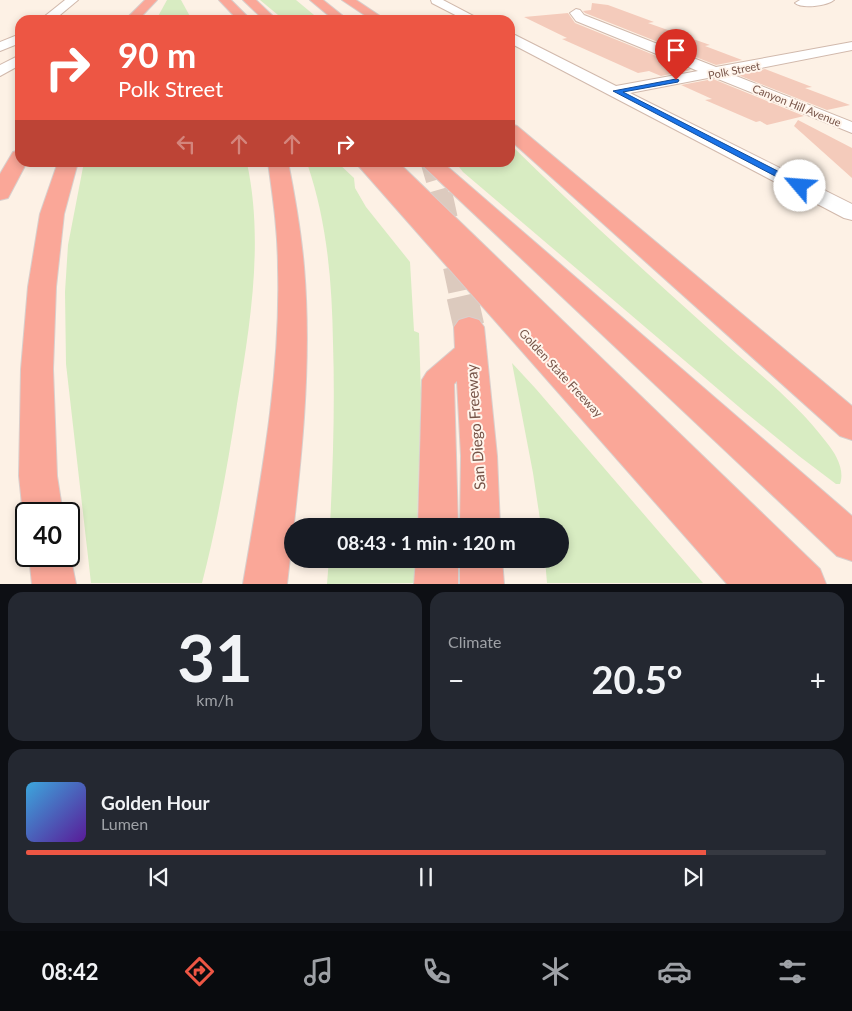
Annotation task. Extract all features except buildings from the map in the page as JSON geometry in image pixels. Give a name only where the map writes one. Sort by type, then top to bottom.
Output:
[{"type":"highway","points":[[136,15],[152,0]]},
{"type":"highway","points":[[145,15],[152,0]]},
{"type":"highway","points":[[234,0],[249,15]]},
{"type":"highway","points":[[249,0],[266,15]]},
{"type":"highway","points":[[316,0],[336,15]]},
{"type":"highway","points":[[348,0],[372,15]]},
{"type":"highway","points":[[218,4],[226,15]]},
{"type":"highway","points":[[218,4],[237,15]]},
{"type":"highway","points":[[515,134],[852,426]]},
{"type":"highway","points":[[0,193],[15,165]]},
{"type":"highway","points":[[41,502],[38,476],[37,369],[42,287],[52,214],[66,167]]},
{"type":"highway","points":[[265,584],[290,403],[293,328],[292,257],[287,204],[279,167]]},
{"type":"highway","name":"Golden State Freeway","points":[[370,167],[757,584]]},
{"type":"highway","points":[[391,167],[679,455],[804,584]]},
{"type":"highway","points":[[435,167],[852,542]]},
{"type":"highway","name":"San Diego Freeway","points":[[438,518],[438,380],[470,339],[479,456],[480,518]]},
{"type":"highway","points":[[52,567],[54,584]]},
{"type":"highway","points":[[436,584],[437,568]]},
{"type":"highway","points":[[481,568],[482,584]]},
{"type":"street","points":[[52,15],[72,0]]},
{"type":"street","points":[[801,3],[828,0]]},
{"type":"street","points":[[436,1],[465,15]]},
{"type":"street","name":"Canyon Hill Avenue","points":[[576,13],[580,18],[852,128]]},
{"type":"street","points":[[0,47],[15,40]]},
{"type":"street","points":[[515,40],[852,212]]},
{"type":"street","name":"Polk Street","points":[[616,91],[852,46]]},
{"type":"street","points":[[823,53],[852,62]]},
{"type":"street","points":[[0,71],[15,62]]},
{"type":"green space","points":[[167,0],[181,0],[189,15],[159,15]]},
{"type":"green space","points":[[260,0],[296,0],[314,15],[278,15]]},
{"type":"green space","points":[[515,149],[609,238],[801,412],[834,452],[841,473],[840,484],[836,484],[799,456],[745,412],[459,167],[515,167]]},
{"type":"green space","points":[[83,167],[248,167],[252,193],[255,253],[250,314],[226,472],[202,583],[91,583],[66,364],[65,292],[68,245]]},
{"type":"green space","points":[[308,167],[342,167],[354,178],[355,188],[366,207],[410,262],[414,331],[419,333],[421,393],[417,518],[330,518],[334,366],[330,274],[319,207]]},
{"type":"green space","points":[[512,363],[703,583],[547,583],[546,568],[569,568],[569,518],[540,518]]},
{"type":"green space","points":[[328,568],[416,568],[415,583],[327,584]]},
{"type":"tunnel","points":[[431,167],[440,196]]},
{"type":"tunnel","points":[[440,194],[462,297]]},
{"type":"tunnel","points":[[462,296],[469,327]]},
{"type":"route","points":[[676,80],[616,91],[800,186]]}]
